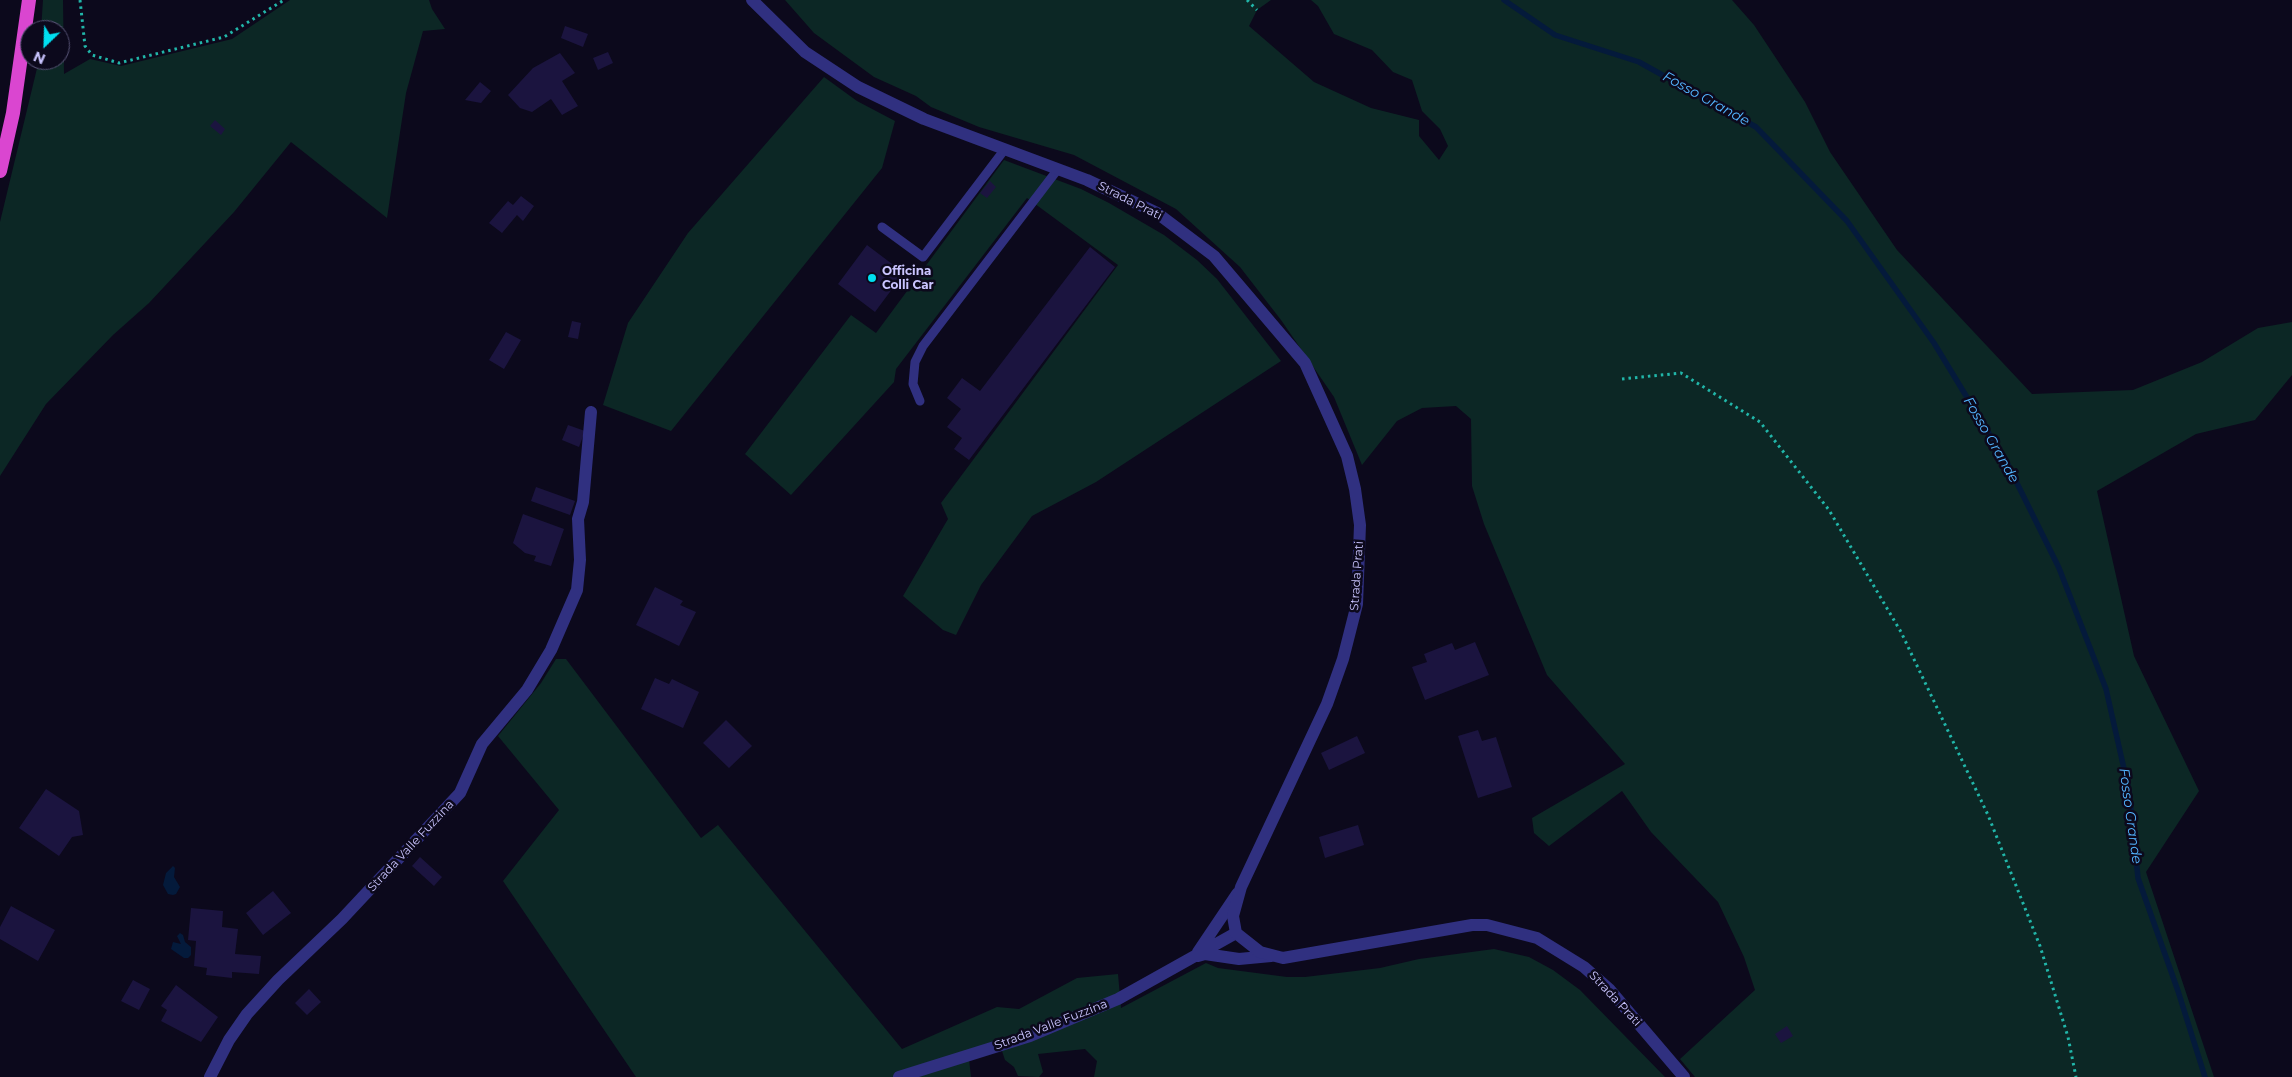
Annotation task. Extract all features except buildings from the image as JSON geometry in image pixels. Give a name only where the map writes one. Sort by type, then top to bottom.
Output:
[{"type":"highway","points":[[0,170],[16,94],[29,0]]},
{"type":"street","name":"Strada Prati","points":[[752,0],[805,52],[858,87],[924,119],[1058,169],[1157,213],[1214,256],[1305,363],[1347,456],[1355,489],[1360,525],[1357,604],[1343,659],[1327,704],[1241,887],[1233,916],[1236,933],[1247,943],[1271,956],[1302,956],[1472,925],[1487,925],[1537,938],[1584,967],[1609,989],[1684,1077]]},
{"type":"street","name":"Strada Valle Fuzzina","points":[[210,1077],[229,1040],[247,1014],[278,980],[342,919],[460,793],[482,744],[527,690],[551,650],[577,590],[580,560],[578,519],[583,502],[591,412]]},
{"type":"street","name":"Strada Valle Fuzzina","points":[[1195,956],[1220,922],[1241,887]]},
{"type":"street","name":"Strada Valle Fuzzina","points":[[899,1077],[1030,1036],[1118,999],[1236,933]]},
{"type":"street","name":"Strada Valle Fuzzina","points":[[1195,956],[1205,954],[1239,959],[1271,956]]},
{"type":"lane","points":[[882,227],[923,257],[1005,149]]},
{"type":"lane","points":[[920,401],[913,384],[915,362],[923,346],[1058,169]]},
{"type":"path","points":[[80,0],[85,46],[92,55],[119,63],[224,37],[284,0]]},
{"type":"path","points":[[1247,0],[1257,10]]},
{"type":"path","points":[[1622,379],[1681,373],[1760,422],[1829,510],[1901,632],[1988,815],[2040,946],[2068,1037],[2076,1077]]},
{"type":"green space","points":[[43,0],[63,0],[63,20],[42,20]]},
{"type":"green space","points":[[290,0],[429,0],[432,9],[445,29],[423,31],[406,93],[387,218],[291,142],[234,212],[149,303],[113,335],[46,404],[0,476],[0,222],[37,70],[64,70],[64,74],[90,59],[121,66],[232,39]]},
{"type":"green space","points":[[785,0],[1271,0],[1257,10],[1249,26],[1314,82],[1371,108],[1419,120],[1419,136],[1439,160],[1448,146],[1440,129],[1422,111],[1412,80],[1393,72],[1372,50],[1334,34],[1318,6],[1311,0],[1732,0],[1754,25],[1805,102],[1830,152],[1897,250],[2032,394],[2133,390],[2202,362],[2258,328],[2292,322],[2292,375],[2255,420],[2196,434],[2097,491],[2134,656],[2199,791],[2146,872],[2214,1077],[1695,1077],[1680,1059],[1755,990],[1744,957],[1718,902],[1651,832],[1622,791],[1549,846],[1534,833],[1532,818],[1625,764],[1547,675],[1484,524],[1472,486],[1471,419],[1456,406],[1422,408],[1397,421],[1362,465],[1334,397],[1281,320],[1240,267],[1176,209],[1074,155],[979,127],[931,107],[916,96],[874,77],[814,33]]},
{"type":"green space","points":[[824,77],[857,101],[895,121],[882,168],[671,431],[603,405],[628,323],[688,233]]},
{"type":"green space","points":[[1004,160],[1081,189],[1164,235],[1197,260],[1217,279],[1281,361],[1096,482],[1032,516],[981,585],[956,635],[943,630],[903,596],[948,519],[941,503],[1118,265],[1027,198],[896,369],[894,382],[791,495],[745,454],[851,315],[876,333]]},
{"type":"green space","points":[[556,659],[566,659],[701,838],[718,825],[902,1049],[997,1007],[1019,1009],[1077,978],[1118,974],[1121,1008],[1206,963],[1218,968],[1287,977],[1305,977],[1380,968],[1419,959],[1494,949],[1529,957],[1553,970],[1580,990],[1665,1077],[1094,1077],[1097,1061],[1085,1049],[1038,1054],[1043,1072],[1039,1077],[1018,1076],[1014,1067],[1005,1060],[1002,1051],[986,1053],[969,1059],[971,1077],[636,1077],[503,881],[559,810],[498,736],[541,683]]},
{"type":"water","points":[[173,866],[175,868],[174,877],[180,887],[176,894],[173,895],[168,894],[163,885],[166,873]]},
{"type":"water","points":[[180,933],[183,935],[185,942],[191,947],[191,955],[188,958],[184,958],[171,949],[173,942],[181,944],[177,936]]},
{"type":"waterway","name":"Fosso Grande","points":[[1504,0],[1555,35],[1639,62],[1756,127],[1847,221],[1934,343],[2008,465],[2059,568],[2106,689],[2129,791],[2138,878],[2178,991],[2205,1077]]},
{"type":"place","name":"Officina Colli Car","points":[[872,278]]}]
